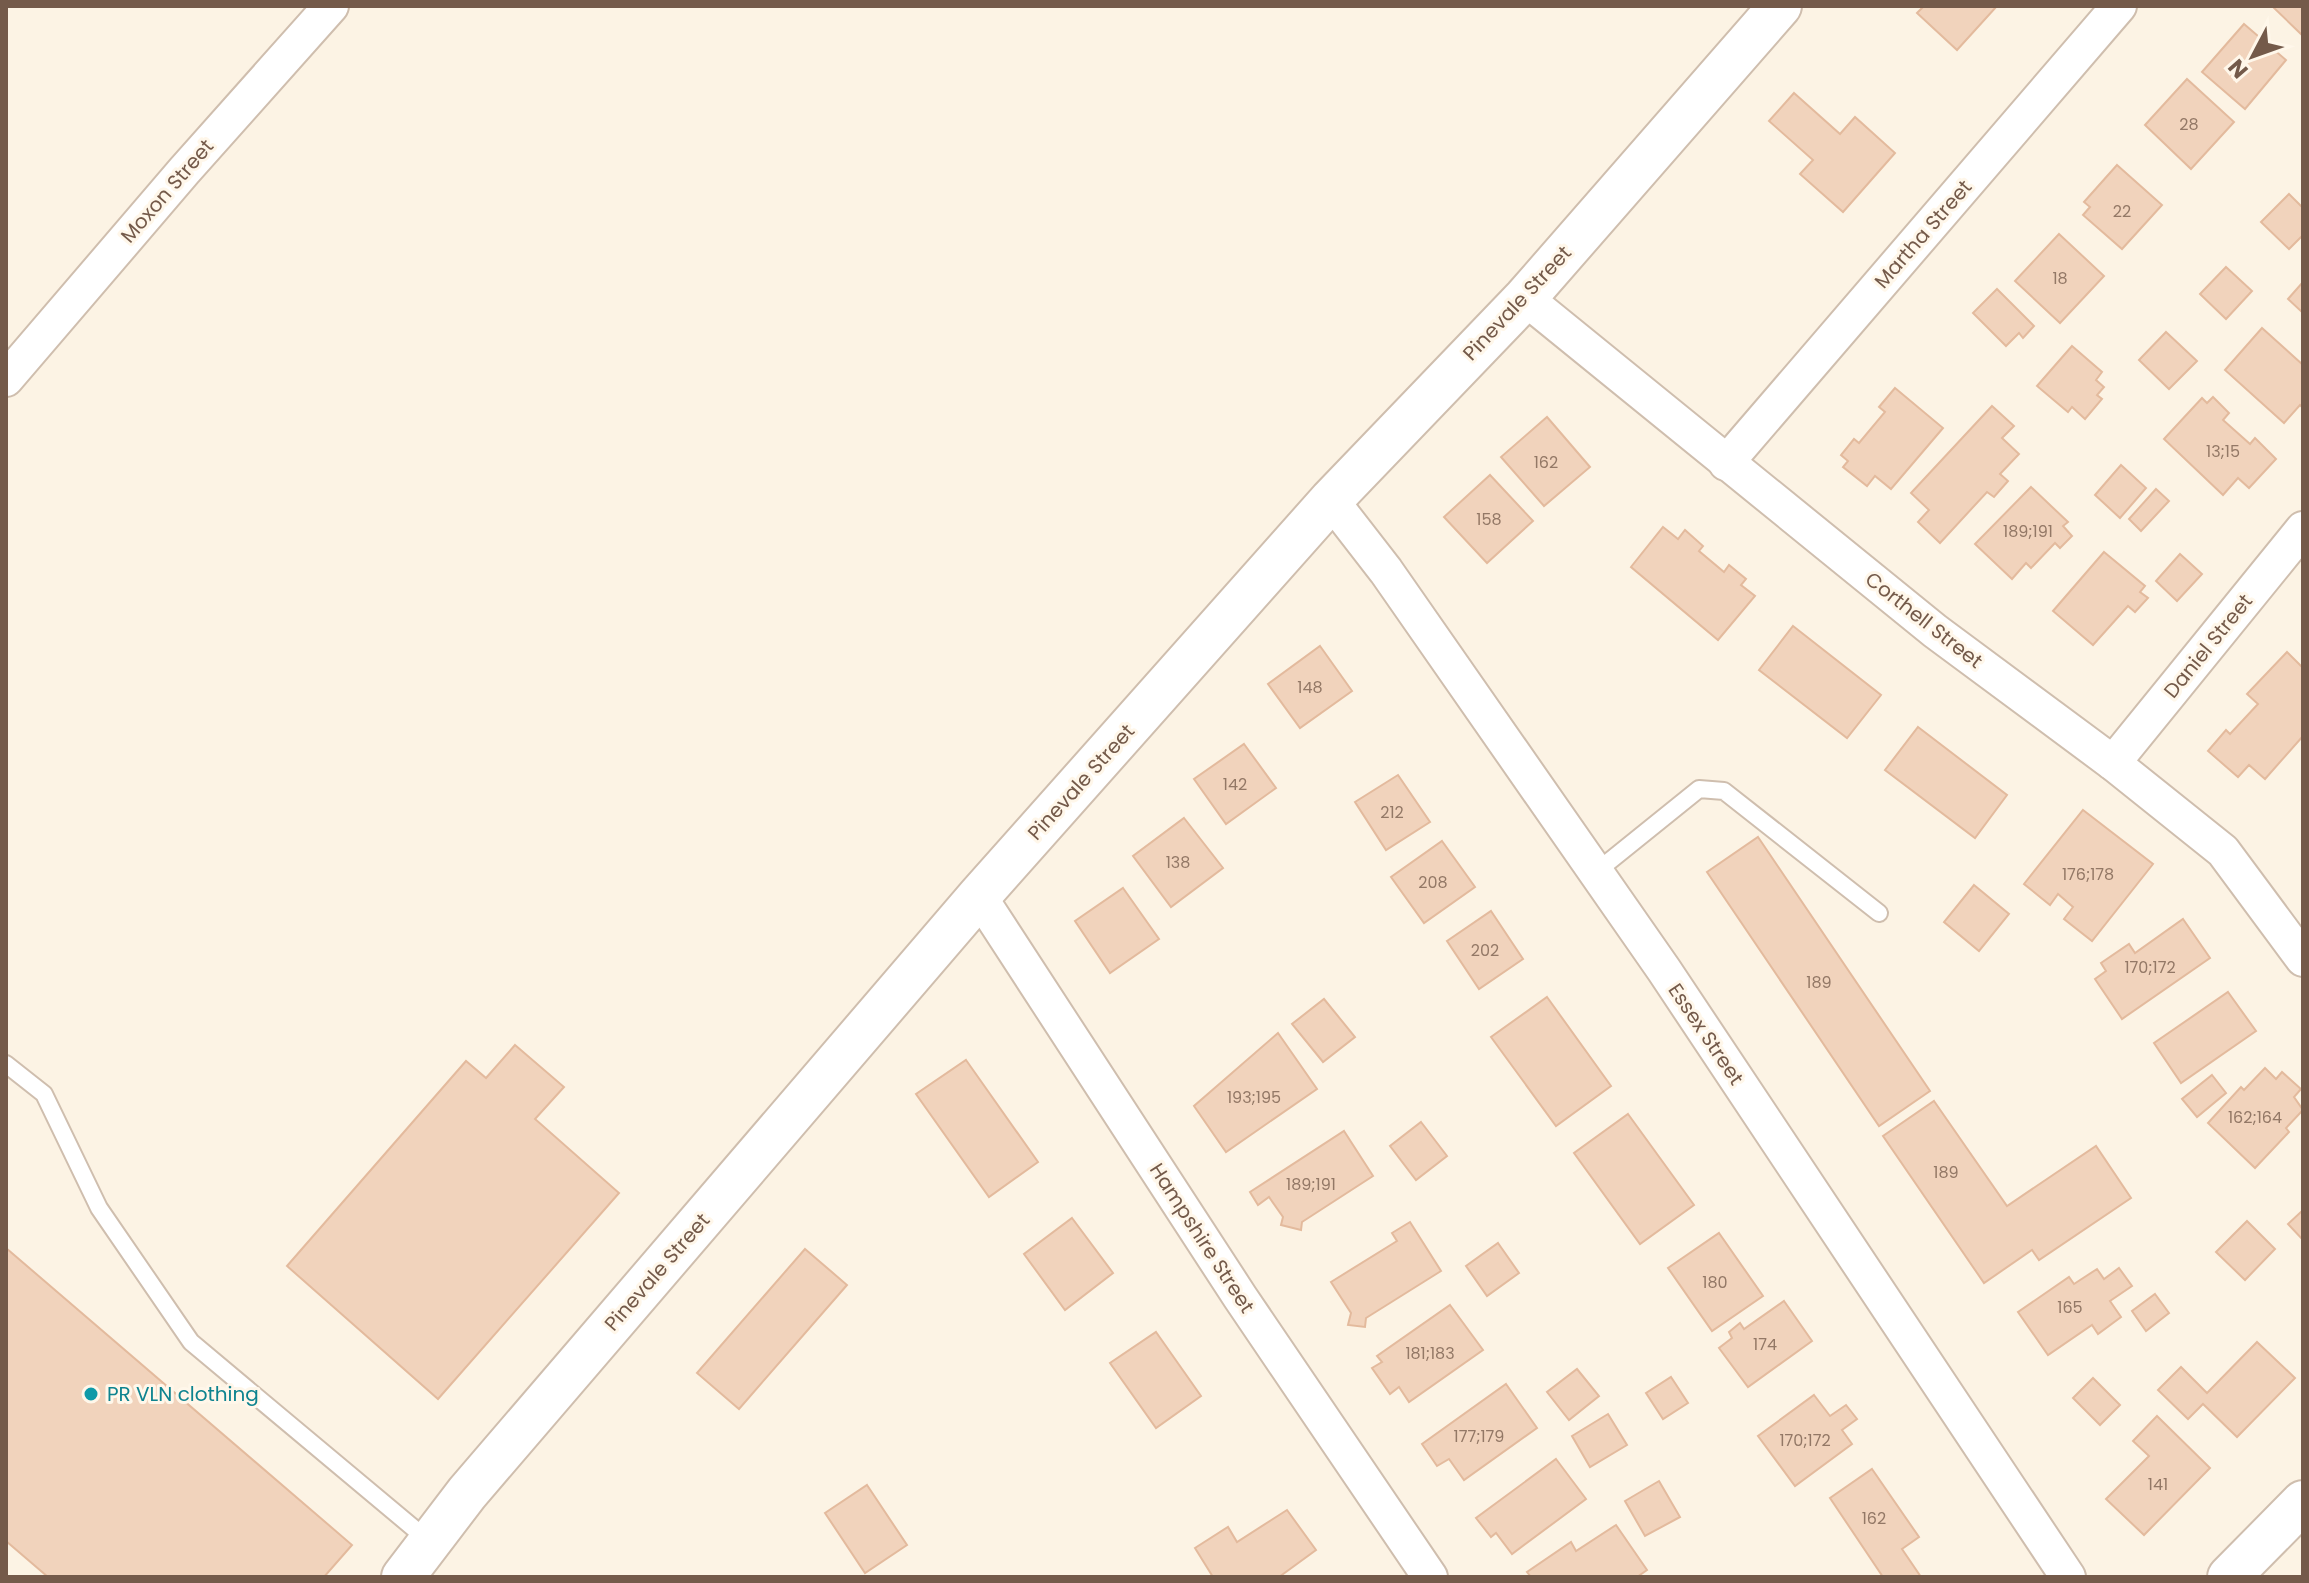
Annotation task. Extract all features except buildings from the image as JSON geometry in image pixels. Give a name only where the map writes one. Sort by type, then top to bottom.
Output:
[{"type":"street","name":"Moxon Street","points":[[6,379],[184,171],[331,6]]},
{"type":"street","name":"Pinevale Street","points":[[403,1577],[467,1493],[979,896],[1331,500],[1525,298],[1780,6]]},
{"type":"street","name":"Martha Street","points":[[1726,463],[2119,6]]},
{"type":"street","name":"Corthell Street","points":[[1525,298],[1935,631],[2113,763],[2223,851],[2303,959]]},
{"type":"street","name":"Essex Street","points":[[1331,500],[1386,571],[1596,872],[2068,1577]]},
{"type":"street","name":"Daniel Street","points":[[2113,763],[2303,529]]},
{"type":"street","name":"Hampshire Street","points":[[979,896],[1240,1297],[1430,1577]]},
{"type":"street","points":[[2229,1577],[2303,1502]]},
{"type":"lane","points":[[1596,872],[1699,789],[1724,791],[1879,913]]},
{"type":"lane","points":[[6,1064],[44,1094],[99,1208],[191,1342],[430,1542]]},
{"type":"place","name":"PR VLN clothing","points":[[91,1394]]}]
